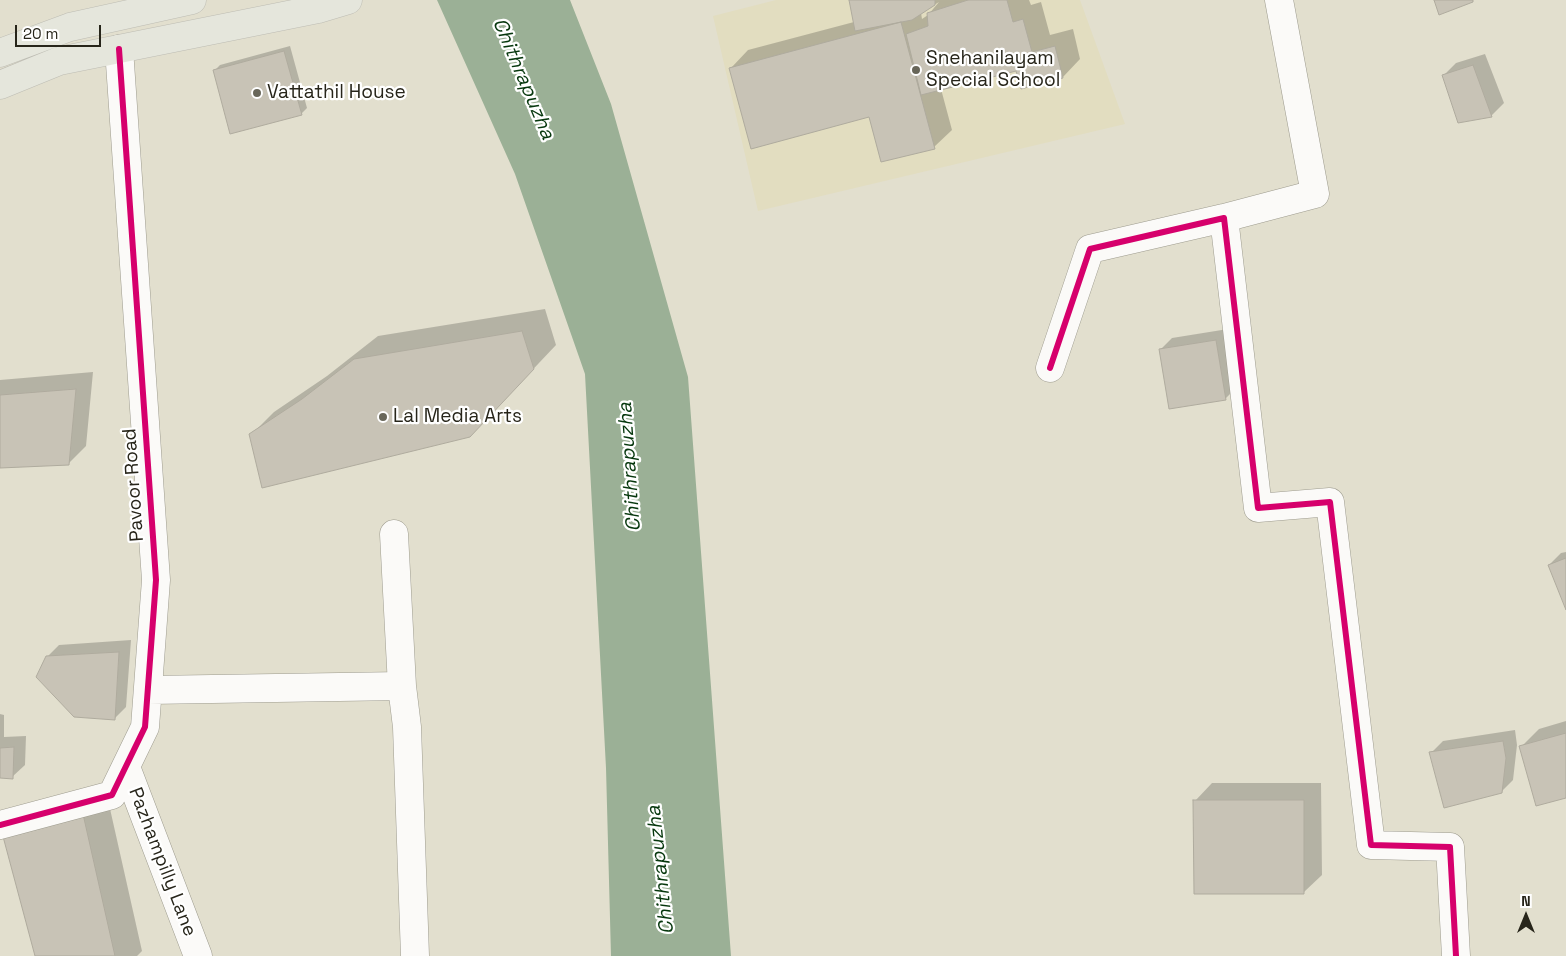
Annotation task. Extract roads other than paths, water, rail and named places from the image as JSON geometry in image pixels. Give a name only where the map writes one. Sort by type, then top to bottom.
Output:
[{"type":"main road","points":[[0,53],[70,28],[192,0]]},
{"type":"main road","points":[[0,85],[60,62],[318,9],[348,0]]},
{"type":"street","points":[[1050,368],[1090,249],[1224,218],[1315,194],[1279,0]]},
{"type":"street","name":"Pavoor Road","points":[[0,825],[112,796],[145,727],[156,580],[119,50]]},
{"type":"street","points":[[1224,218],[1258,508],[1330,502],[1371,845],[1450,847],[1456,956]]},
{"type":"street","points":[[394,534],[402,686],[407,728],[415,956]]},
{"type":"street","points":[[149,690],[402,686]]},
{"type":"street","name":"Pazhampilly Lane","points":[[126,767],[198,956]]},
{"type":"water","name":"Chithrapuzha","points":[[437,0],[570,0],[611,104],[688,377],[731,956],[611,956],[606,768],[585,374],[515,174]]},
{"type":"place","name":"Snehanilayam Special School","points":[[916,70]]},
{"type":"place","name":"Vattathil House","points":[[257,93]]},
{"type":"place","name":"Lal Media Arts","points":[[383,417]]}]
